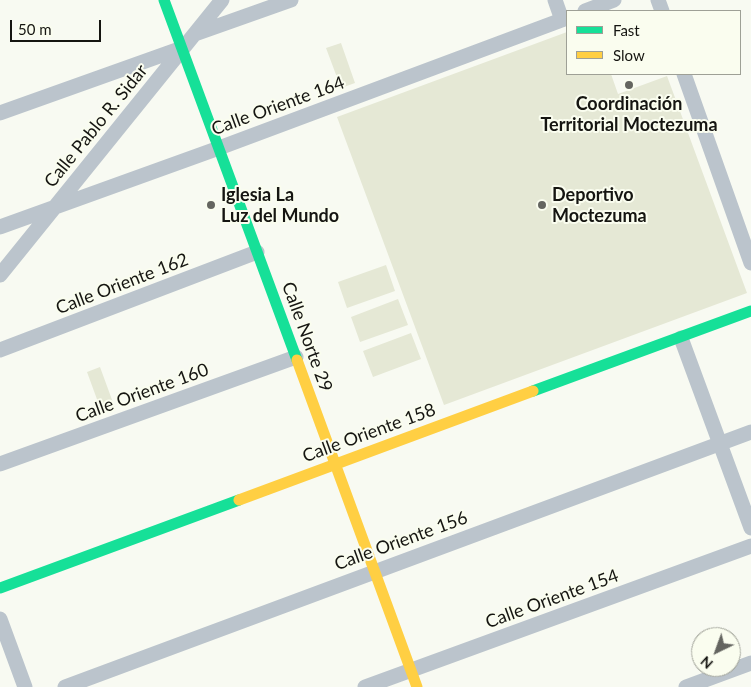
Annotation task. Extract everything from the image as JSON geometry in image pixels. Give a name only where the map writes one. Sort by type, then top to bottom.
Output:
[{"type":"street","name":"Calle Norte 29","points":[[164,0],[417,687]]},
{"type":"street","name":"Calle Pablo R. Sidar","points":[[0,275],[222,0]]},
{"type":"street","points":[[195,34],[291,0]]},
{"type":"street","points":[[555,0],[564,19]]},
{"type":"street","points":[[588,10],[614,0]]},
{"type":"street","name":"Calle Oriente 164","points":[[0,227],[219,148],[564,19]]},
{"type":"street","points":[[0,113],[182,48]]},
{"type":"street","points":[[684,75],[751,263]]},
{"type":"street","name":"Calle Oriente 162","points":[[0,350],[257,252]]},
{"type":"street","name":"Calle Oriente 158","points":[[0,588],[751,311]]},
{"type":"street","points":[[681,338],[751,528]]},
{"type":"street","name":"Calle Oriente 160","points":[[0,464],[296,357]]},
{"type":"street","name":"Calle Oriente 156","points":[[65,687],[375,570],[751,432]]},
{"type":"street","name":"Calle Oriente 154","points":[[365,687],[751,546]]},
{"type":"street","points":[[0,619],[25,687]]},
{"type":"street","points":[[686,687],[751,663]]},
{"type":"green space","name":"Deportivo Moctezuma","points":[[566,32],[566,75],[611,75],[618,94],[667,76],[747,293],[444,405],[337,117]]},
{"type":"green space","points":[[341,43],[355,83],[341,88],[326,48]]},
{"type":"green space","points":[[386,265],[395,291],[347,308],[338,282]]},
{"type":"green space","points":[[398,299],[408,325],[360,342],[351,317]]},
{"type":"green space","points":[[411,333],[421,359],[373,377],[363,351]]},
{"type":"green space","points":[[100,367],[115,408],[102,413],[87,372]]},
{"type":"traffic: fast","points":[[164,0],[297,360]]},
{"type":"traffic: fast","points":[[533,391],[751,311]]},
{"type":"traffic: fast","points":[[0,588],[239,500]]},
{"type":"traffic: slow","points":[[297,360],[417,687]]},
{"type":"traffic: slow","points":[[239,500],[533,391]]},
{"type":"place","name":"Coordinación Territorial Moctezuma","points":[[629,85]]},
{"type":"place","name":"Iglesia La Luz del Mundo","points":[[211,205]]},
{"type":"place","name":"Deportivo Moctezuma","points":[[542,205]]}]
